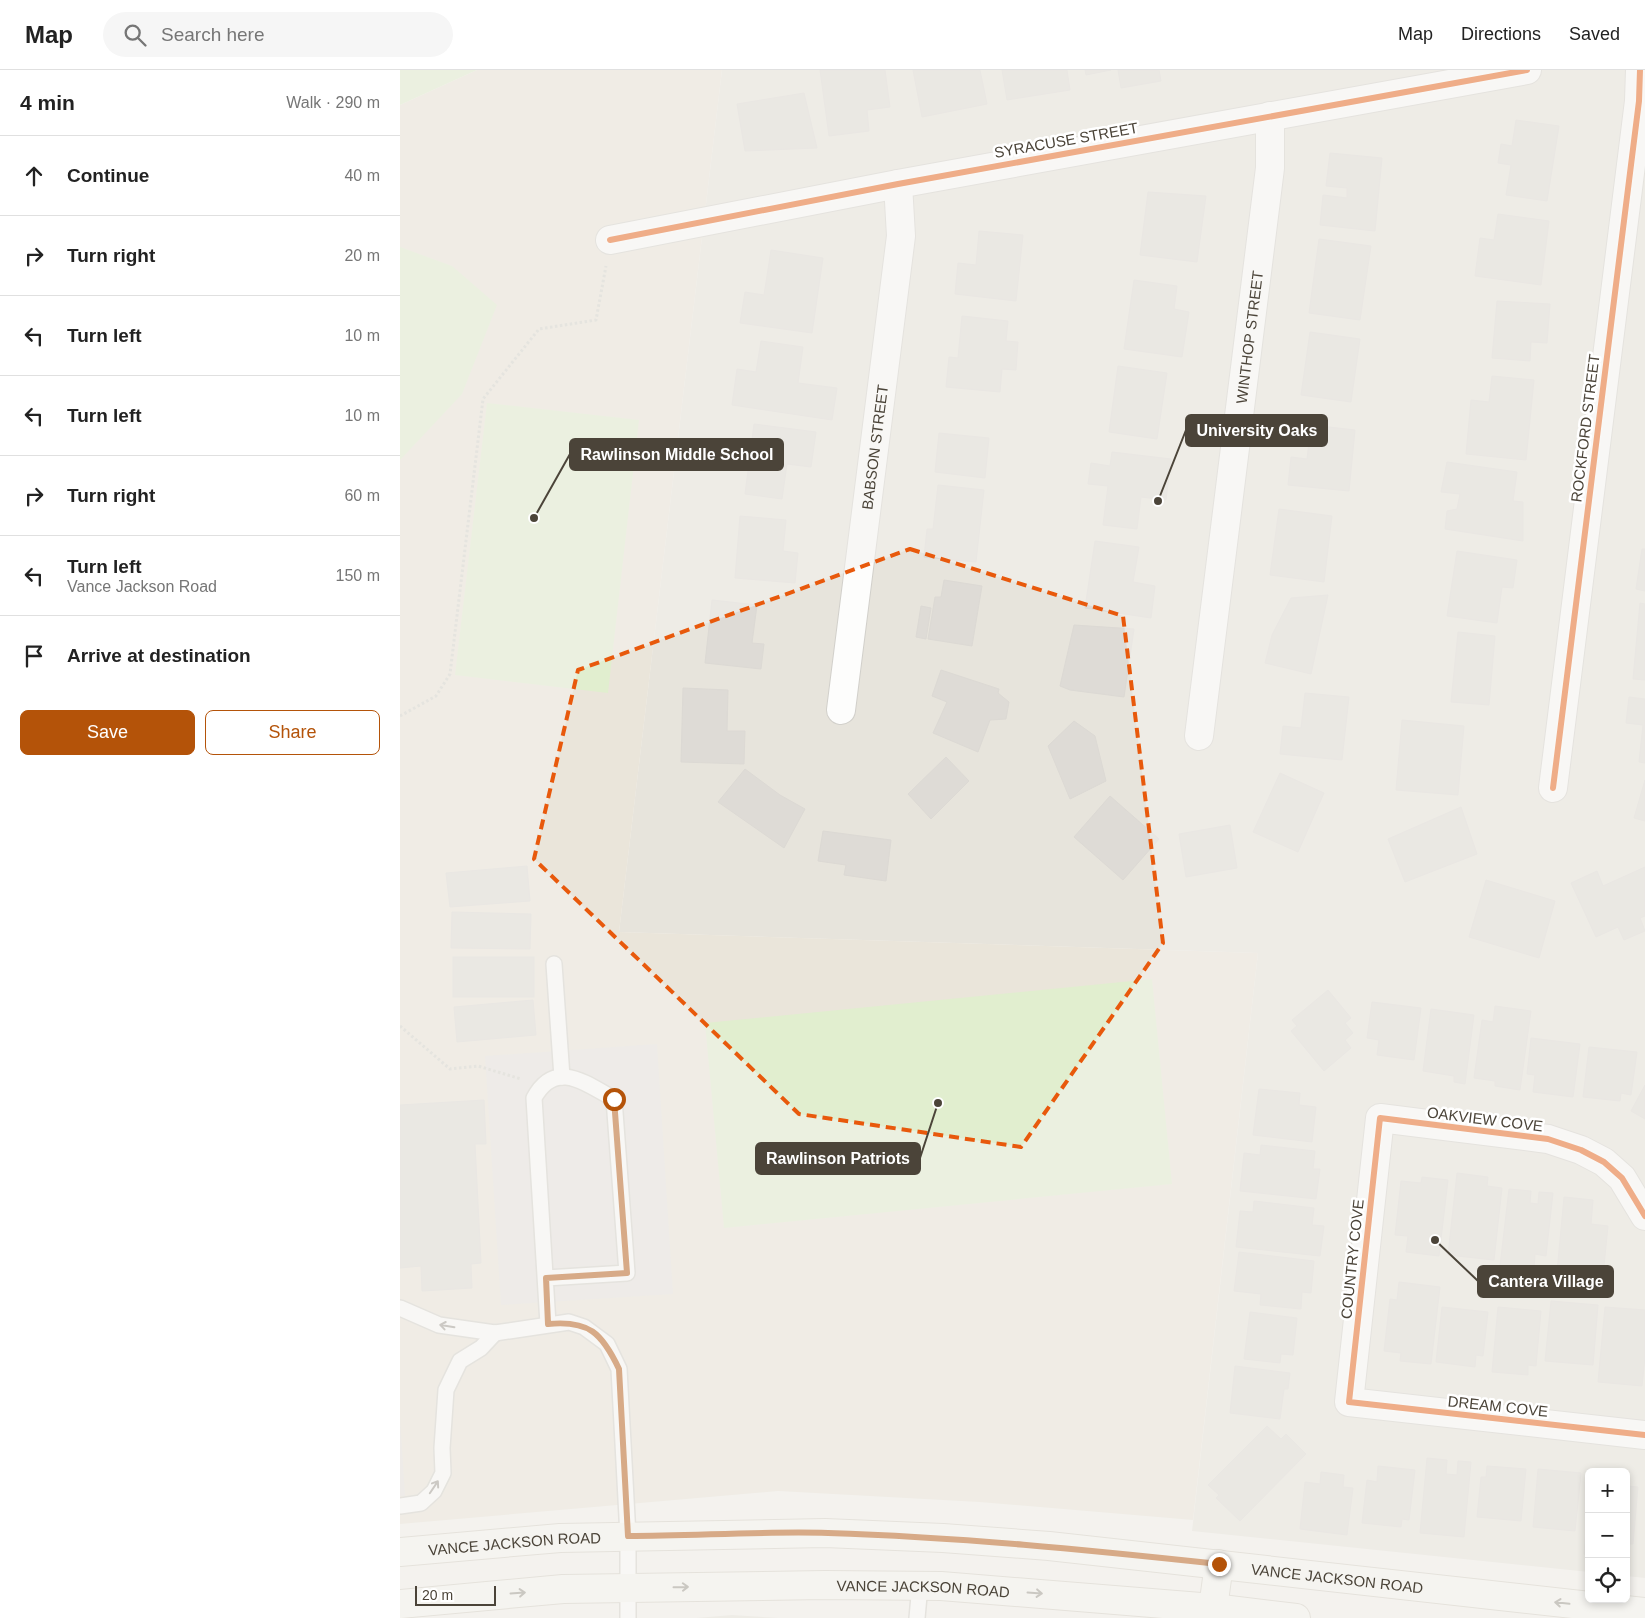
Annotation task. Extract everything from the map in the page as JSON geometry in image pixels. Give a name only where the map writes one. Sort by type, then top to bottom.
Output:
[{"type":"main road","name":"VANCE JACKSON ROAD","points":[[400,1552],[560,1538],[628,1536],[826,1533],[944,1538],[1049,1546],[1645,1612]]},
{"type":"main road","points":[[1213,1608],[1219,1564]]},
{"type":"main road","name":"VANCE JACKSON ROAD","points":[[400,1604],[563,1590],[826,1584],[920,1585],[1044,1593],[1213,1608],[1296,1618]]},
{"type":"street","name":"SYRACUSE STREET","points":[[610,240],[898,184],[1527,70]]},
{"type":"street","name":"ROCKFORD STREET","points":[[1553,788],[1639,101],[1640,70]]},
{"type":"street","name":"WINTHOP STREET","points":[[1199,736],[1270,168],[1270,116]]},
{"type":"street","name":"BABSON STREET","points":[[841,710],[901,236],[898,184]]},
{"type":"street","name":"OAKVIEW COVE","points":[[1380,1118],[1548,1139],[1581,1150],[1604,1162],[1622,1178],[1645,1216]]},
{"type":"street","name":"COUNTRY COVE","points":[[1349,1402],[1380,1118]]},
{"type":"street","name":"DREAM COVE","points":[[1349,1402],[1645,1435]]},
{"type":"lane","points":[[554,964],[562,1077]]},
{"type":"lane","points":[[546,1278],[627,1273],[614,1099],[575,1077],[554,1077],[541,1085],[534,1098],[548,1324]]},
{"type":"lane","points":[[400,1308],[438,1325],[495,1333],[569,1322],[584,1326],[607,1344],[619,1369],[628,1536],[628,1618]]},
{"type":"lane","points":[[400,1506],[421,1503],[434,1491],[444,1473],[442,1448],[446,1390],[460,1361],[481,1348],[495,1333]]},
{"type":"lane","points":[[917,1618],[920,1585]]},
{"type":"path","points":[[400,716],[436,696],[450,674],[482,399],[539,329],[596,320],[610,240]]},
{"type":"path","points":[[400,1026],[450,1069],[478,1066],[541,1085]]},
{"type":"highlighted area","points":[[910,549],[1123,616],[1163,943],[1021,1147],[799,1114],[534,859],[578,670]]},
{"type":"shaded area","points":[[477,70],[722,70],[619,932],[1258,953],[1193,1520],[979,1502],[778,1491],[400,1524],[400,105]]},
{"type":"shaded area","points":[[722,70],[1645,70],[1645,1578],[1630,1576],[1630,1468],[1585,1468],[1585,1572],[1192,1531],[1258,953],[619,932]]},
{"type":"shaded area","points":[[657,1044],[673,1294],[501,1305],[485,1056]]},
{"type":"shaded area","points":[[400,1417],[405,1496],[400,1496]]},
{"type":"shaded area","points":[[732,1615],[779,1618],[696,1618]]},
{"type":"green space","points":[[400,70],[477,70],[400,105]]},
{"type":"green space","points":[[400,247],[452,266],[497,305],[462,394],[400,460]]},
{"type":"green space","points":[[487,403],[639,420],[608,693],[455,675]]},
{"type":"green space","points":[[1152,979],[1172,1184],[724,1228],[705,1023]]},
{"type":"building","points":[[820,70],[885,70],[890,107],[867,110],[869,131],[829,136]]},
{"type":"building","points":[[913,70],[980,70],[987,104],[922,117]]},
{"type":"building","points":[[1002,70],[1067,70],[1070,90],[1007,100]]},
{"type":"building","points":[[1085,70],[1111,70],[1086,75]]},
{"type":"building","points":[[1118,70],[1159,70],[1161,81],[1121,88]]},
{"type":"building","points":[[804,93],[817,148],[745,151],[737,104]]},
{"type":"building","points":[[1516,120],[1559,126],[1547,201],[1506,195],[1511,165],[1498,163],[1501,144],[1512,146]]},
{"type":"building","points":[[1330,153],[1382,158],[1375,231],[1320,225],[1323,195],[1347,198],[1347,188],[1326,186]]},
{"type":"building","points":[[1148,192],[1206,196],[1197,262],[1140,255]]},
{"type":"building","points":[[1498,214],[1549,221],[1541,285],[1475,276],[1480,238],[1494,240]]},
{"type":"building","points":[[979,231],[1023,235],[1016,301],[955,294],[958,263],[976,265]]},
{"type":"building","points":[[1319,239],[1371,246],[1360,320],[1309,313]]},
{"type":"building","points":[[771,250],[823,258],[812,333],[740,323],[745,292],[764,295]]},
{"type":"building","points":[[1134,280],[1177,286],[1174,309],[1189,312],[1182,357],[1124,349]]},
{"type":"building","points":[[1497,301],[1550,304],[1547,343],[1531,342],[1530,361],[1492,358]]},
{"type":"building","points":[[962,316],[1008,321],[1006,341],[1018,342],[1016,370],[1002,369],[1000,392],[946,387],[949,357],[958,358]]},
{"type":"building","points":[[1310,332],[1360,339],[1351,402],[1301,395]]},
{"type":"building","points":[[761,341],[803,347],[798,383],[837,388],[832,420],[732,405],[737,369],[756,372]]},
{"type":"building","points":[[1118,366],[1167,373],[1157,439],[1109,432]]},
{"type":"building","points":[[1492,376],[1534,380],[1526,460],[1466,454],[1471,400],[1489,402]]},
{"type":"building","points":[[754,424],[816,432],[811,467],[787,464],[782,499],[745,494]]},
{"type":"building","points":[[1311,425],[1355,430],[1349,491],[1288,485],[1291,457],[1307,459]]},
{"type":"building","points":[[939,433],[989,438],[985,478],[935,472]]},
{"type":"building","points":[[1112,452],[1171,459],[1166,500],[1141,497],[1137,529],[1103,525],[1108,486],[1088,484],[1091,463],[1110,466]]},
{"type":"building","points":[[1447,462],[1517,472],[1513,501],[1523,502],[1523,541],[1445,529],[1447,511],[1457,509],[1460,494],[1441,492]]},
{"type":"building","points":[[938,485],[984,490],[976,562],[924,557],[927,529],[933,529]]},
{"type":"building","points":[[1279,509],[1332,516],[1324,582],[1270,575]]},
{"type":"building","points":[[740,516],[786,520],[783,551],[798,553],[795,583],[735,578]]},
{"type":"building","points":[[1095,541],[1139,547],[1133,582],[1155,586],[1151,618],[1085,608]]},
{"type":"building","points":[[1642,549],[1645,549],[1645,591],[1636,589]]},
{"type":"building","points":[[1457,551],[1517,560],[1513,588],[1502,587],[1497,623],[1447,616]]},
{"type":"building","points":[[944,580],[982,586],[972,646],[928,639],[935,597],[941,597]]},
{"type":"building","points":[[1328,595],[1311,674],[1265,663],[1272,635],[1291,598]]},
{"type":"building","points":[[712,600],[757,605],[752,643],[764,644],[761,669],[705,663]]},
{"type":"building","points":[[1640,603],[1645,604],[1645,680],[1633,679]]},
{"type":"building","points":[[921,606],[931,608],[926,639],[916,637]]},
{"type":"building","points":[[1074,625],[1134,629],[1124,697],[1070,690],[1060,686]]},
{"type":"building","points":[[1458,632],[1495,636],[1489,705],[1451,702]]},
{"type":"building","points":[[941,670],[999,689],[998,693],[1009,702],[1006,719],[990,720],[978,752],[933,733],[947,702],[932,696]]},
{"type":"building","points":[[683,688],[728,690],[727,731],[745,731],[744,764],[681,762]]},
{"type":"building","points":[[1305,693],[1349,697],[1342,760],[1280,754],[1283,726],[1301,728]]},
{"type":"building","points":[[1629,697],[1645,699],[1645,763],[1639,762],[1643,725],[1626,723]]},
{"type":"building","points":[[1402,720],[1464,726],[1458,795],[1396,790]]},
{"type":"building","points":[[1074,721],[1095,736],[1106,781],[1070,799],[1048,746]]},
{"type":"building","points":[[946,757],[969,781],[931,819],[908,794]]},
{"type":"building","points":[[745,769],[780,795],[805,809],[784,848],[718,802]]},
{"type":"building","points":[[1280,773],[1324,793],[1298,852],[1253,832]]},
{"type":"building","points":[[1645,780],[1645,821],[1634,818]]},
{"type":"building","points":[[1110,796],[1159,839],[1123,880],[1074,837]]},
{"type":"building","points":[[1461,807],[1477,854],[1405,882],[1388,839]]},
{"type":"building","points":[[1230,825],[1237,868],[1186,877],[1179,834]]},
{"type":"building","points":[[823,831],[891,840],[886,881],[844,875],[846,865],[818,861]]},
{"type":"building","points":[[527,866],[530,901],[450,907],[446,873]]},
{"type":"building","points":[[1645,867],[1645,916],[1640,918],[1645,931],[1624,940],[1618,927],[1596,937],[1571,883],[1597,871],[1603,886]]},
{"type":"building","points":[[1486,880],[1555,901],[1539,958],[1469,937]]},
{"type":"building","points":[[452,912],[531,914],[530,949],[451,948]]},
{"type":"building","points":[[453,957],[534,957],[534,997],[453,997]]},
{"type":"building","points":[[1328,990],[1351,1018],[1345,1023],[1353,1033],[1345,1040],[1351,1048],[1324,1071],[1291,1031],[1297,1026],[1292,1020]]},
{"type":"building","points":[[533,1000],[536,1035],[457,1042],[454,1007]]},
{"type":"building","points":[[1372,1002],[1421,1008],[1414,1060],[1377,1055],[1379,1040],[1367,1038]]},
{"type":"building","points":[[1495,1006],[1531,1011],[1520,1090],[1495,1086],[1495,1081],[1474,1078],[1482,1020],[1493,1022]]},
{"type":"building","points":[[1431,1009],[1474,1015],[1465,1084],[1454,1082],[1454,1076],[1423,1071]]},
{"type":"building","points":[[1531,1038],[1580,1044],[1573,1097],[1533,1092],[1535,1075],[1527,1074]]},
{"type":"building","points":[[1589,1047],[1637,1052],[1631,1095],[1621,1093],[1620,1101],[1583,1097]]},
{"type":"building","points":[[1645,1085],[1645,1119],[1631,1111]]},
{"type":"building","points":[[1259,1089],[1300,1093],[1299,1105],[1316,1107],[1312,1142],[1253,1135]]},
{"type":"building","points":[[484,1100],[486,1144],[475,1144],[481,1263],[471,1264],[472,1288],[422,1291],[421,1266],[400,1268],[400,1105]]},
{"type":"building","points":[[1261,1145],[1315,1151],[1313,1169],[1320,1169],[1316,1199],[1240,1191],[1244,1153],[1260,1155]]},
{"type":"building","points":[[1457,1173],[1488,1177],[1487,1186],[1502,1188],[1494,1260],[1448,1255]]},
{"type":"building","points":[[1422,1177],[1448,1180],[1439,1256],[1406,1252],[1408,1236],[1395,1235],[1401,1181],[1421,1183]]},
{"type":"building","points":[[1509,1189],[1531,1191],[1530,1203],[1538,1204],[1539,1192],[1553,1193],[1546,1256],[1535,1254],[1534,1269],[1500,1266]]},
{"type":"building","points":[[1564,1197],[1593,1200],[1591,1224],[1608,1226],[1603,1276],[1557,1272]]},
{"type":"building","points":[[1254,1201],[1314,1208],[1312,1225],[1324,1226],[1320,1256],[1236,1247],[1240,1211],[1253,1212]]},
{"type":"building","points":[[1239,1252],[1314,1261],[1311,1293],[1302,1292],[1301,1309],[1260,1305],[1261,1294],[1234,1291]]},
{"type":"building","points":[[1399,1282],[1440,1287],[1431,1364],[1400,1361],[1401,1353],[1384,1351],[1390,1299],[1397,1300]]},
{"type":"building","points":[[1551,1301],[1598,1305],[1593,1365],[1545,1361]]},
{"type":"building","points":[[1442,1307],[1488,1312],[1483,1356],[1476,1355],[1475,1367],[1436,1362]]},
{"type":"building","points":[[1498,1307],[1541,1311],[1536,1366],[1528,1365],[1528,1375],[1492,1372]]},
{"type":"building","points":[[1605,1307],[1645,1310],[1645,1357],[1642,1386],[1598,1382]]},
{"type":"building","points":[[1250,1312],[1297,1318],[1293,1355],[1281,1354],[1280,1363],[1244,1359]]},
{"type":"building","points":[[1235,1366],[1290,1373],[1288,1389],[1284,1389],[1280,1419],[1230,1413]]},
{"type":"building","points":[[1267,1426],[1281,1439],[1286,1434],[1306,1454],[1240,1521],[1216,1498],[1219,1495],[1208,1485]]},
{"type":"building","points":[[1427,1458],[1447,1460],[1446,1474],[1457,1475],[1458,1461],[1471,1462],[1464,1537],[1420,1533]]},
{"type":"building","points":[[1378,1466],[1415,1470],[1409,1520],[1402,1519],[1401,1527],[1362,1523],[1367,1480],[1377,1482]]},
{"type":"building","points":[[1487,1466],[1526,1469],[1521,1521],[1477,1517],[1481,1477],[1486,1477]]},
{"type":"building","points":[[1538,1469],[1581,1473],[1575,1531],[1533,1527]]},
{"type":"building","points":[[1321,1472],[1344,1475],[1343,1487],[1353,1488],[1347,1535],[1300,1529],[1305,1482],[1320,1484]]},
{"type":"building","points":[[1630,1486],[1638,1487],[1633,1544],[1630,1544]]},
{"type":"cycle path","points":[[610,240],[898,184],[1527,70]]},
{"type":"cycle path","points":[[1553,788],[1639,101],[1640,70]]},
{"type":"cycle path","points":[[1645,1216],[1622,1178],[1604,1162],[1581,1150],[1548,1139],[1380,1118],[1349,1402],[1645,1435]]},
{"type":"place","name":"University Oaks","points":[[1158,501]]},
{"type":"place","name":"Rawlinson Middle School","points":[[534,518]]},
{"type":"place","name":"Rawlinson Patriots","points":[[938,1103]]},
{"type":"place","name":"Cantera Village","points":[[1435,1240]]},
{"type":"route","points":[[614,1099],[627,1273],[546,1278],[548,1324],[569,1322],[584,1326],[607,1344],[619,1369],[628,1536],[826,1533],[944,1538],[1049,1546],[1219,1564]]}]
